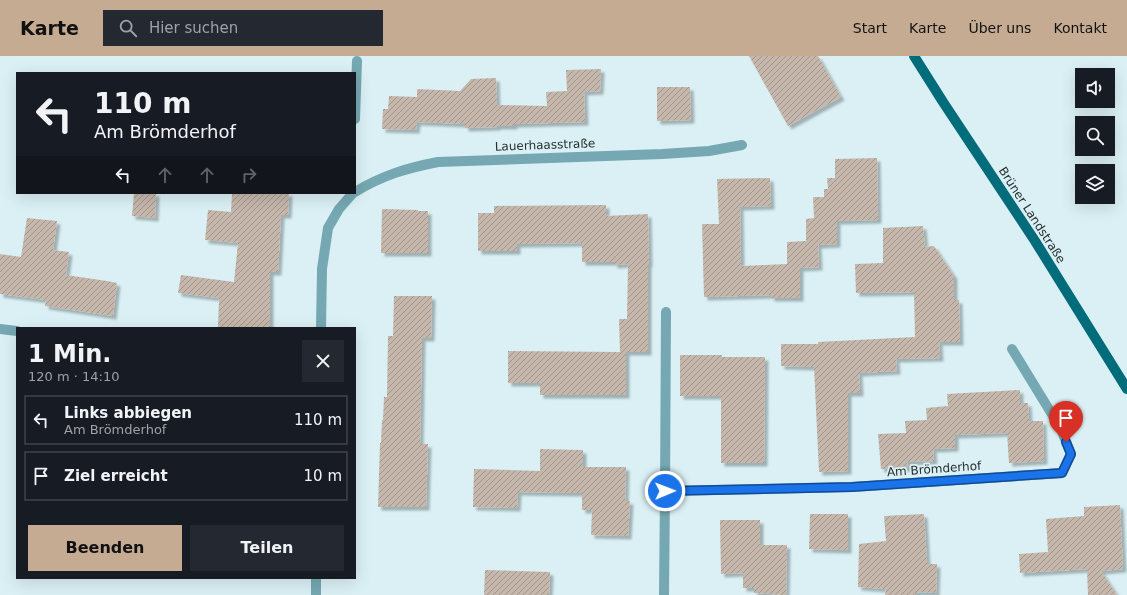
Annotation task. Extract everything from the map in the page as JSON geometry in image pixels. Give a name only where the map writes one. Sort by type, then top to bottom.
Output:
[{"type":"main road","name":"Brüner Landstraße","points":[[914,56],[942,102],[1035,241],[1127,389]]},
{"type":"street","points":[[356,85],[357,61]]},
{"type":"street","name":"Lauerhaasstraße","points":[[356,191],[371,182],[389,174],[412,167],[438,162],[670,154],[709,151],[742,145]]},
{"type":"street","name":"Lauerhaasstraße","points":[[321,327],[322,269],[328,228],[338,209],[352,194]]},
{"type":"street","points":[[664,595],[666,312]]},
{"type":"street","points":[[0,329],[16,331]]},
{"type":"street","name":"Am Brömderhof","points":[[665,491],[852,487],[1062,473],[1071,454],[1061,429],[1012,349]]},
{"type":"street","points":[[316,579],[316,595]]},
{"type":"building","points":[[749,56],[818,56],[841,97],[788,126]]},
{"type":"building","points":[[601,69],[600,91],[584,92],[585,122],[514,124],[514,126],[465,128],[465,124],[417,122],[416,130],[382,129],[383,109],[388,109],[389,96],[417,97],[417,89],[460,91],[471,79],[496,78],[497,105],[547,106],[546,92],[567,91],[566,70]]},
{"type":"building","points":[[657,87],[690,87],[691,120],[657,121]]},
{"type":"building","points":[[877,158],[878,220],[837,221],[837,244],[818,245],[819,267],[800,268],[800,298],[771,298],[771,295],[704,297],[702,224],[719,224],[717,179],[770,178],[771,206],[740,207],[741,266],[787,264],[787,242],[806,241],[806,219],[814,218],[813,197],[824,197],[824,189],[828,189],[827,178],[835,178],[835,159]]},
{"type":"building","points":[[134,194],[156,194],[155,218],[132,216]]},
{"type":"building","points":[[232,194],[289,194],[288,215],[281,215],[278,272],[270,272],[270,327],[218,327],[219,298],[178,293],[181,275],[234,282],[238,243],[205,240],[208,210],[231,212]]},
{"type":"building","points":[[606,205],[606,216],[648,214],[648,352],[626,352],[626,395],[540,395],[540,383],[508,383],[508,351],[620,352],[619,319],[627,319],[628,264],[614,265],[614,262],[582,262],[582,243],[517,244],[517,251],[478,251],[478,213],[494,213],[494,206]]},
{"type":"building","points":[[382,209],[428,211],[428,253],[381,253]]},
{"type":"building","points":[[27,218],[57,221],[53,250],[69,252],[66,275],[117,283],[113,316],[45,306],[46,300],[0,294],[0,254],[21,257]]},
{"type":"building","points":[[923,226],[925,247],[934,246],[954,276],[954,300],[959,300],[960,342],[939,342],[940,358],[896,359],[897,371],[859,373],[860,393],[848,393],[848,471],[819,472],[814,367],[781,366],[781,344],[818,344],[818,342],[915,337],[914,292],[856,293],[855,264],[883,263],[883,228]]},
{"type":"building","points":[[394,296],[432,296],[431,338],[422,338],[420,444],[428,444],[426,507],[378,507],[380,443],[384,397],[387,397],[388,336],[393,336]]},
{"type":"building","points":[[680,355],[765,357],[764,463],[721,463],[721,396],[680,396]]},
{"type":"building","points":[[1020,390],[1020,403],[1028,403],[1029,421],[1043,421],[1044,461],[1009,463],[1007,433],[955,435],[955,448],[933,449],[934,461],[907,462],[908,468],[881,469],[878,434],[906,433],[905,421],[927,420],[926,408],[948,406],[947,394]]},
{"type":"building","points":[[540,449],[583,450],[583,467],[626,467],[625,501],[630,501],[628,536],[591,535],[592,510],[582,510],[582,493],[518,492],[517,508],[473,507],[474,469],[540,471]]},
{"type":"building","points":[[1120,505],[1123,569],[1101,571],[1117,595],[1088,595],[1087,569],[1020,573],[1019,554],[1048,552],[1046,519],[1084,516],[1084,507]]},
{"type":"building","points":[[810,514],[848,514],[848,550],[809,549]]},
{"type":"building","points":[[924,514],[927,564],[937,564],[936,593],[916,592],[916,595],[885,595],[886,589],[858,587],[859,544],[886,541],[884,516]]},
{"type":"building","points":[[720,520],[760,520],[760,545],[787,545],[786,595],[754,593],[754,588],[743,588],[743,573],[721,574]]},
{"type":"building","points":[[485,570],[550,572],[549,595],[484,595]]},
{"type":"route","points":[[665,491],[852,487],[1062,473],[1071,454],[1066,442]]}]
